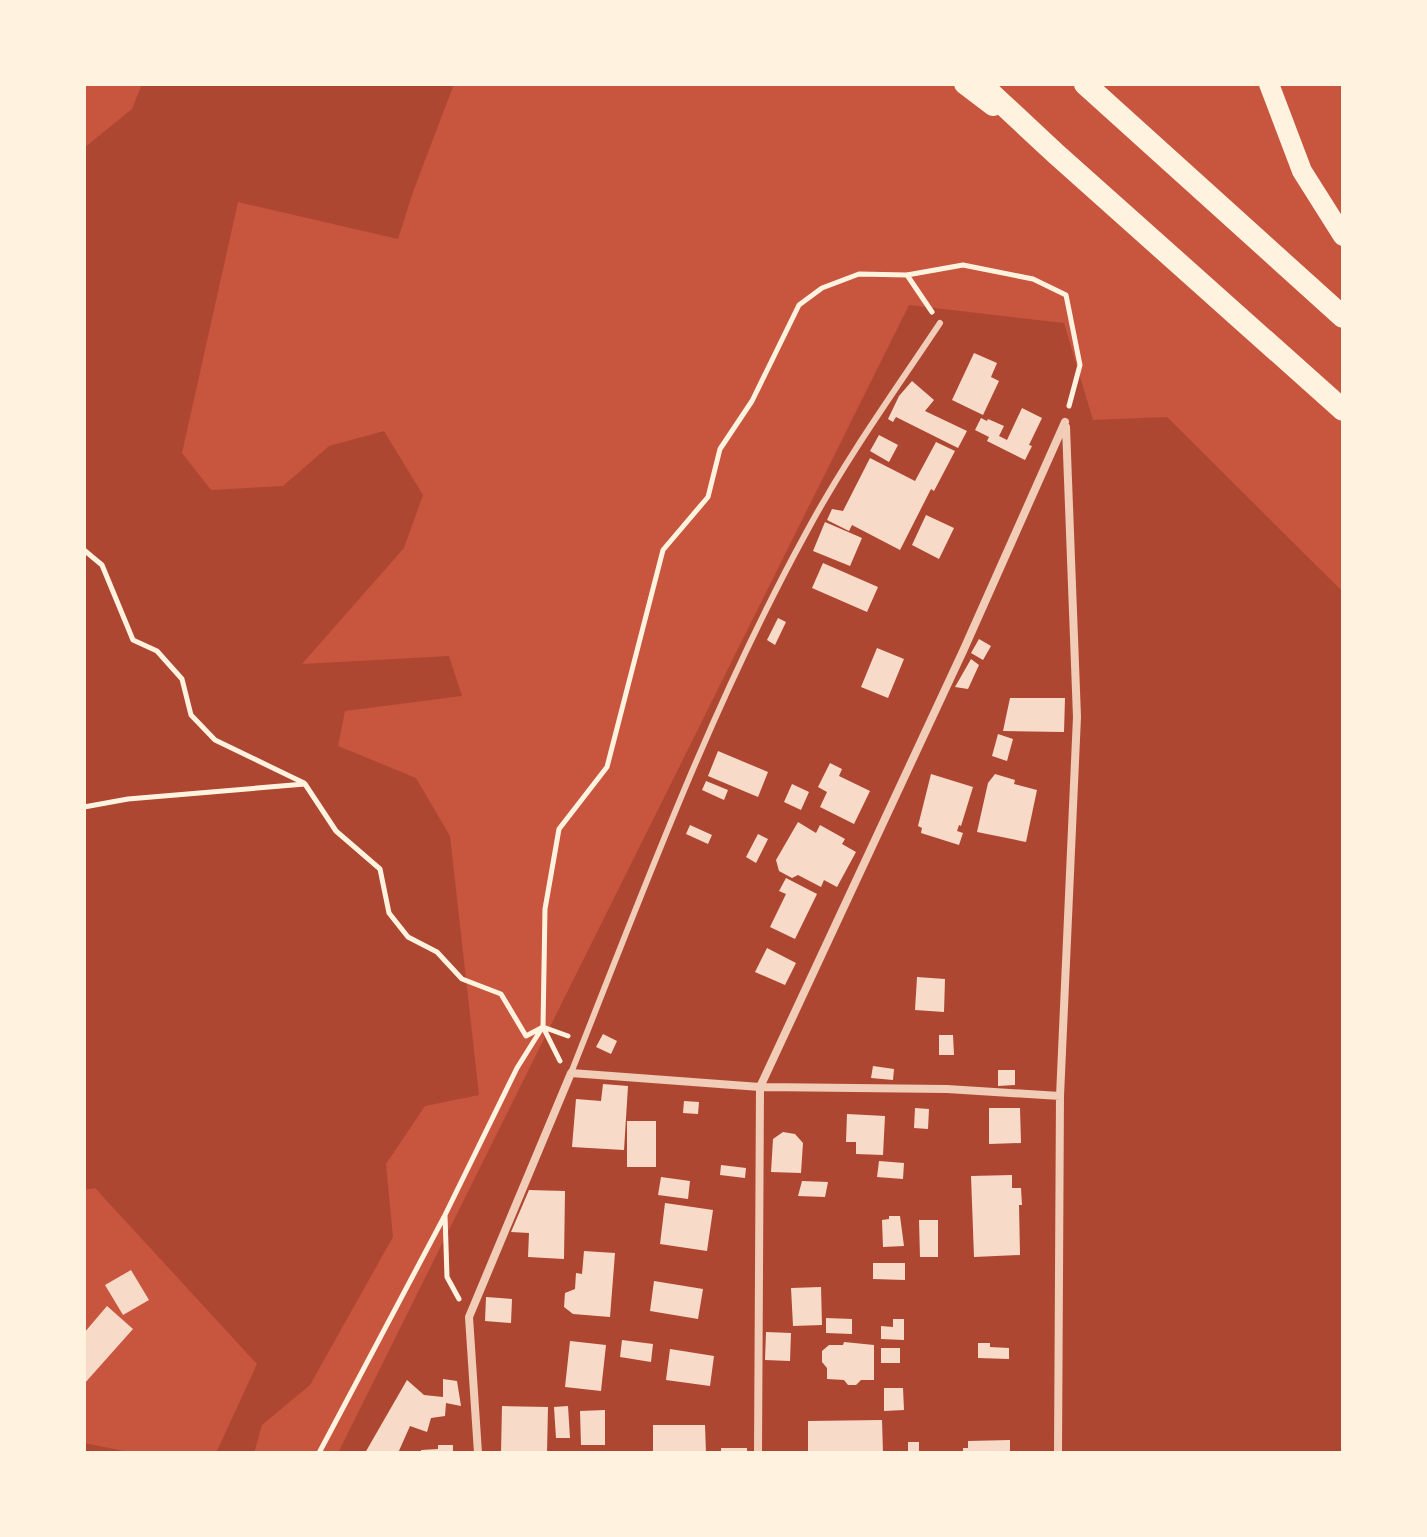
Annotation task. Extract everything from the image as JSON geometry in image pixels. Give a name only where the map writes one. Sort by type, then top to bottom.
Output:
[{"type":"highway","points":[[981,84],[1343,410]]},
{"type":"highway","points":[[1085,84],[1343,317]]},
{"type":"main road","points":[[964,84],[1055,153]]},
{"type":"main road","points":[[1269,84],[1302,171],[1343,236]]},
{"type":"street","points":[[758,1453],[760,1087],[951,678],[1065,422]]},
{"type":"street","points":[[1058,1453],[1060,1096],[1077,717],[1065,422]]},
{"type":"street","points":[[478,1453],[469,1317],[571,1073],[760,1087],[947,1089],[1060,1096]]},
{"type":"lane","points":[[571,1073],[747,646],[807,530],[940,323]]},
{"type":"path","points":[[571,1073],[563,1067],[543,1027],[545,909],[559,829],[607,767],[663,550],[708,497],[720,449],[752,401],[799,305],[822,288],[859,274],[907,275],[963,265],[1033,279],[1066,295],[1080,365],[1065,422]]},
{"type":"path","points":[[907,275],[940,323]]},
{"type":"path","points":[[84,550],[102,565],[133,640],[157,651],[182,679],[191,715],[215,740],[305,784],[336,831],[380,869],[389,913],[408,937],[437,952],[462,979],[501,994],[526,1036],[543,1027],[583,1042]]},
{"type":"path","points":[[84,807],[128,799],[305,784]]},
{"type":"path","points":[[319,1453],[445,1215],[517,1068],[543,1027]]},
{"type":"path","points":[[445,1215],[447,1277],[469,1317]]},
{"type":"shaded area","points":[[142,84],[454,84],[398,239],[238,202],[182,453],[211,490],[283,486],[329,446],[384,431],[423,495],[404,548],[302,664],[449,656],[462,696],[345,711],[338,746],[416,778],[450,836],[479,1095],[425,1106],[386,1164],[393,1237],[310,1385],[262,1425],[254,1453],[216,1453],[257,1364],[95,1188],[84,1190],[84,148],[132,109]]},
{"type":"shaded area","points":[[909,305],[1064,323],[1093,420],[1167,417],[1343,592],[1343,1453],[338,1453]]},
{"type":"shaded area","points":[[84,1443],[124,1451],[126,1453],[84,1453]]},
{"type":"building","points":[[974,353],[997,363],[991,377],[999,381],[983,415],[952,400]]},
{"type":"building","points":[[912,381],[934,400],[925,411],[967,431],[958,448],[896,417],[893,422],[888,419],[899,396]]},
{"type":"building","points":[[1022,408],[1042,418],[1025,460],[987,441],[989,437],[975,430],[981,418],[988,419],[1004,426],[999,436],[1007,440]]},
{"type":"building","points":[[879,435],[898,445],[889,462],[870,451]]},
{"type":"building","points":[[936,442],[955,451],[934,491],[931,489],[900,550],[852,525],[849,531],[827,520],[832,509],[843,511],[870,458],[915,481]]},
{"type":"building","points":[[926,515],[954,528],[939,559],[912,545]]},
{"type":"building","points":[[825,522],[862,538],[850,566],[813,551]]},
{"type":"building","points":[[823,563],[878,587],[867,612],[812,588]]},
{"type":"building","points":[[778,618],[786,622],[775,645],[767,640]]},
{"type":"building","points":[[979,639],[991,646],[983,660],[971,653]]},
{"type":"building","points":[[877,648],[904,659],[888,698],[861,687]]},
{"type":"building","points":[[971,659],[979,665],[968,689],[955,687]]},
{"type":"building","points":[[1010,698],[1065,698],[1064,732],[1003,731]]},
{"type":"building","points":[[998,734],[1013,739],[1007,761],[992,756]]},
{"type":"building","points":[[718,751],[768,772],[758,797],[708,776]]},
{"type":"building","points":[[830,763],[842,769],[839,776],[870,791],[854,824],[820,807],[827,792],[818,787]]},
{"type":"building","points":[[931,774],[973,787],[957,831],[963,833],[959,845],[921,833],[922,828],[918,826]]},
{"type":"building","points":[[995,774],[1015,780],[1014,784],[1037,790],[1026,842],[977,832],[988,783]]},
{"type":"building","points":[[706,781],[728,790],[724,800],[702,790]]},
{"type":"building","points":[[792,784],[809,792],[801,810],[784,802]]},
{"type":"building","points":[[798,822],[816,833],[820,825],[845,839],[842,844],[856,852],[837,887],[824,880],[821,887],[798,875],[792,878],[779,871],[776,860]]},
{"type":"building","points":[[690,825],[712,835],[708,844],[686,834]]},
{"type":"building","points":[[758,834],[768,839],[756,863],[746,857]]},
{"type":"building","points":[[786,878],[817,894],[795,939],[770,927],[786,894],[779,891]]},
{"type":"building","points":[[767,948],[796,963],[785,985],[755,972]]},
{"type":"building","points":[[917,977],[945,979],[944,1012],[915,1010]]},
{"type":"building","points":[[603,1034],[617,1041],[611,1054],[596,1047]]},
{"type":"building","points":[[939,1035],[953,1035],[954,1055],[939,1055]]},
{"type":"building","points":[[873,1066],[894,1069],[893,1080],[871,1078]]},
{"type":"building","points":[[998,1070],[1015,1070],[1015,1085],[998,1086]]},
{"type":"building","points":[[603,1084],[628,1086],[624,1150],[572,1147],[576,1099],[601,1101]]},
{"type":"building","points":[[684,1101],[699,1102],[698,1114],[683,1113]]},
{"type":"building","points":[[915,1108],[929,1109],[928,1129],[914,1128]]},
{"type":"building","points":[[989,1108],[1020,1108],[1021,1143],[989,1144]]},
{"type":"building","points":[[847,1114],[885,1116],[883,1155],[856,1154],[856,1142],[846,1142]]},
{"type":"building","points":[[627,1121],[656,1121],[656,1167],[627,1167]]},
{"type":"building","points":[[783,1132],[795,1134],[803,1143],[801,1173],[771,1172],[773,1139]]},
{"type":"building","points":[[879,1161],[904,1163],[903,1179],[877,1177]]},
{"type":"building","points":[[721,1165],[746,1168],[745,1178],[720,1175]]},
{"type":"building","points":[[1012,1175],[1012,1188],[1021,1188],[1020,1255],[974,1257],[971,1176]]},
{"type":"building","points":[[661,1177],[690,1181],[688,1199],[658,1195]]},
{"type":"building","points":[[802,1181],[828,1182],[825,1197],[798,1196]]},
{"type":"building","points":[[529,1190],[565,1191],[564,1259],[528,1257],[529,1233],[511,1232]]},
{"type":"building","points":[[665,1203],[713,1210],[707,1251],[660,1244]]},
{"type":"building","points":[[889,1216],[900,1216],[904,1246],[883,1247],[882,1220],[889,1219]]},
{"type":"building","points":[[919,1220],[938,1220],[938,1257],[920,1257]]},
{"type":"building","points":[[584,1251],[615,1253],[610,1317],[573,1314],[564,1307],[565,1293],[575,1289],[576,1273],[582,1274]]},
{"type":"building","points":[[873,1263],[905,1263],[905,1280],[873,1279]]},
{"type":"building","points":[[131,1270],[149,1300],[123,1315],[105,1285]]},
{"type":"building","points":[[654,1281],[703,1289],[698,1319],[650,1311]]},
{"type":"building","points":[[821,1287],[822,1325],[793,1326],[791,1288]]},
{"type":"building","points":[[486,1297],[512,1299],[511,1323],[485,1321]]},
{"type":"building","points":[[107,1306],[133,1329],[84,1384],[84,1333]]},
{"type":"building","points":[[826,1318],[852,1319],[852,1334],[826,1333]]},
{"type":"building","points":[[893,1319],[904,1319],[904,1340],[881,1339],[881,1326],[893,1327]]},
{"type":"building","points":[[766,1332],[791,1333],[790,1361],[765,1360]]},
{"type":"building","points":[[622,1340],[653,1344],[651,1362],[620,1357]]},
{"type":"building","points":[[570,1341],[606,1345],[601,1391],[565,1387]]},
{"type":"building","points":[[844,1342],[874,1345],[874,1380],[861,1380],[856,1385],[848,1385],[844,1380],[827,1379],[822,1351],[829,1345],[843,1345]]},
{"type":"building","points":[[978,1343],[1009,1348],[1009,1359],[978,1358]]},
{"type":"building","points":[[881,1348],[900,1348],[900,1363],[881,1363]]},
{"type":"building","points":[[670,1349],[714,1356],[710,1386],[666,1380]]},
{"type":"building","points":[[443,1379],[457,1381],[461,1406],[446,1403],[445,1416],[431,1418],[427,1432],[410,1426],[398,1453],[365,1453],[407,1380],[424,1395],[443,1397]]},
{"type":"building","points":[[884,1388],[903,1388],[904,1410],[884,1411]]},
{"type":"building","points":[[502,1406],[548,1407],[547,1453],[501,1453]]},
{"type":"building","points":[[568,1406],[570,1438],[556,1438],[554,1407]]},
{"type":"building","points":[[605,1410],[605,1445],[581,1445],[580,1411]]},
{"type":"building","points":[[882,1420],[883,1453],[808,1453],[808,1421]]},
{"type":"building","points":[[653,1425],[705,1425],[706,1453],[653,1453]]},
{"type":"building","points":[[1010,1440],[1010,1453],[963,1453],[963,1448],[968,1448],[968,1441]]},
{"type":"building","points":[[908,1442],[919,1442],[919,1453],[908,1453]]},
{"type":"building","points":[[438,1445],[453,1445],[453,1453],[421,1453],[421,1450],[438,1449]]},
{"type":"building","points":[[721,1448],[747,1448],[747,1453],[721,1453]]}]
